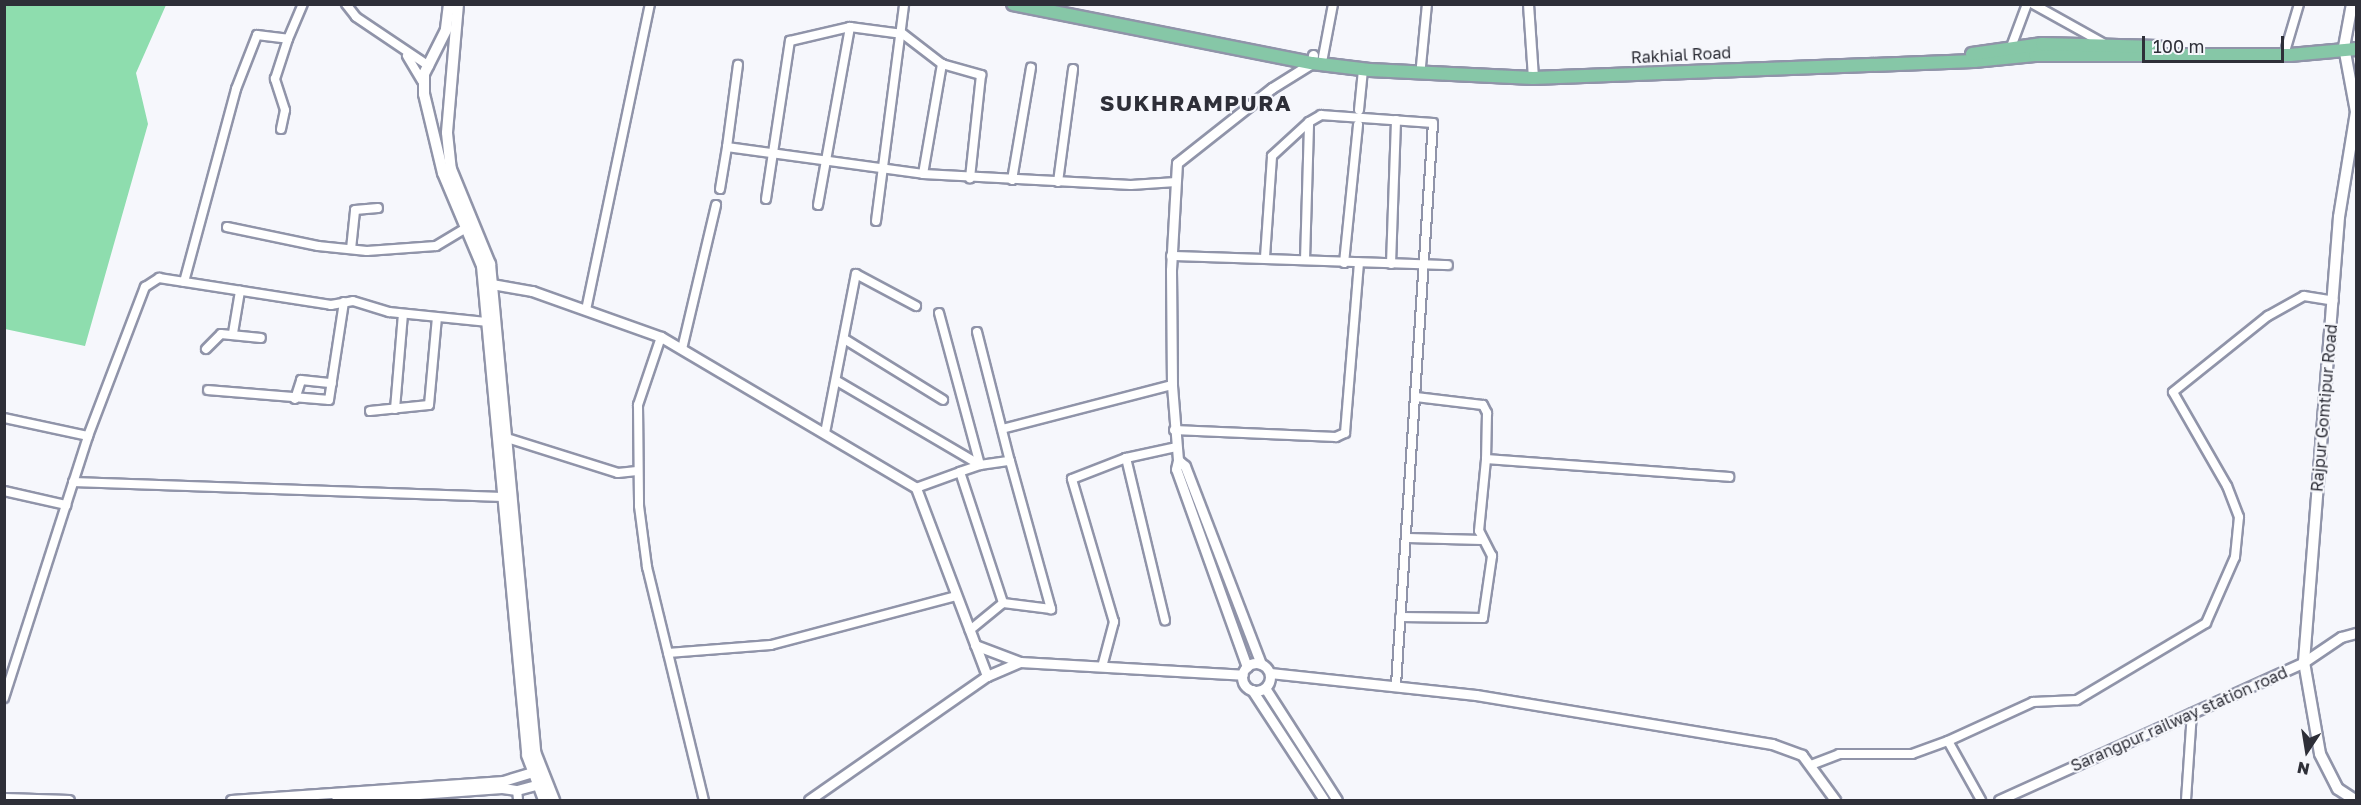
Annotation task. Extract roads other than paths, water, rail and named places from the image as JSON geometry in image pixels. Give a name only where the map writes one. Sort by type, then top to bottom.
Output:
[{"type":"main road","points":[[449,4],[446,30],[423,85],[441,134],[447,171],[488,284],[507,438],[523,645],[537,770]]},
{"type":"main road","points":[[441,134],[458,4]]},
{"type":"main road","name":"Rakhial Road","points":[[1013,4],[1316,58],[1533,74],[1973,54],[2011,47],[2108,45],[2286,48],[2348,45]]},
{"type":"main road","name":"Rakhial Road","points":[[1053,4],[1316,58],[1363,70],[1533,74],[1974,61],[2035,55],[2290,55],[2348,45]]},
{"type":"main road","name":"Rajpur Gomtipur Road","points":[[2352,4],[2348,45],[2356,112],[2339,217],[2304,662],[2320,754],[2338,789],[2355,801]]},
{"type":"main road","points":[[429,66],[444,69],[449,82]]},
{"type":"main road","points":[[447,171],[490,264],[488,322],[514,646],[527,754],[537,770],[544,801]]},
{"type":"main road","points":[[542,784],[554,801]]},
{"type":"street","points":[[282,129],[285,110],[275,79],[288,39],[303,4]]},
{"type":"street","points":[[346,4],[356,17],[429,66]]},
{"type":"street","points":[[586,310],[650,4]]},
{"type":"street","points":[[876,221],[903,34],[904,4]]},
{"type":"street","points":[[1324,801],[1252,690],[1245,685],[1245,671],[1176,469],[1178,460],[1172,385],[1172,256],[1177,163],[1272,88],[1316,58],[1333,4]]},
{"type":"street","points":[[1421,66],[1427,4]]},
{"type":"street","points":[[1528,4],[1533,74]]},
{"type":"street","points":[[2011,47],[2027,4]]},
{"type":"street","points":[[2033,4],[2108,45]]},
{"type":"street","points":[[2286,48],[2299,4]]},
{"type":"street","points":[[818,205],[850,27]]},
{"type":"street","points":[[766,199],[790,41],[850,27],[903,34],[942,64],[982,78],[970,178]]},
{"type":"street","points":[[184,282],[236,89],[257,35],[288,39]]},
{"type":"street","points":[[402,50],[417,69],[423,85]]},
{"type":"street","points":[[923,174],[942,64]]},
{"type":"street","points":[[720,189],[738,65]]},
{"type":"street","points":[[1012,180],[1031,68]]},
{"type":"street","points":[[1058,182],[1073,69]]},
{"type":"street","points":[[1359,110],[1363,70]]},
{"type":"street","points":[[1266,257],[1272,156],[1309,122],[1321,115],[1433,123],[1408,538],[1396,685]]},
{"type":"street","points":[[1391,264],[1396,120]]},
{"type":"street","points":[[1305,260],[1309,122]]},
{"type":"street","points":[[1344,263],[1358,125]]},
{"type":"street","points":[[727,147],[883,166],[923,174],[970,178],[1058,182],[1176,182]]},
{"type":"street","points":[[682,349],[716,205]]},
{"type":"street","points":[[351,249],[355,210],[378,208]]},
{"type":"street","points":[[227,227],[255,235],[351,249],[436,246],[466,228]]},
{"type":"street","points":[[1172,256],[1266,257],[1344,263],[1448,265]]},
{"type":"street","points":[[1174,430],[1336,436],[1345,433],[1359,263]]},
{"type":"street","points":[[825,433],[846,340],[856,274],[916,306]]},
{"type":"street","points":[[4,698],[88,436],[145,287],[159,278],[331,304],[353,301],[403,314],[488,322]]},
{"type":"street","points":[[488,284],[532,291],[661,337],[916,488],[987,676]]},
{"type":"street","points":[[233,333],[240,291]]},
{"type":"street","points":[[1811,765],[1839,754],[1912,754],[1948,741],[2033,702],[2077,700],[2206,623],[2235,557],[2238,517],[2226,486],[2173,392],[2268,315],[2304,296],[2334,301]]},
{"type":"street","points":[[208,390],[325,402],[332,383],[344,303]]},
{"type":"street","points":[[939,313],[980,465]]},
{"type":"street","points":[[395,409],[403,314]]},
{"type":"street","points":[[370,411],[429,405],[437,317]]},
{"type":"street","points":[[970,630],[1003,603],[1051,609],[977,332]]},
{"type":"street","points":[[207,348],[221,334],[233,333],[261,338]]},
{"type":"street","points":[[661,337],[638,405],[637,471],[647,567],[704,801]]},
{"type":"street","points":[[846,340],[944,400]]},
{"type":"street","points":[[295,399],[301,381],[332,383]]},
{"type":"street","points":[[837,381],[980,465]]},
{"type":"street","points":[[1002,429],[1172,385]]},
{"type":"street","points":[[1400,617],[1483,618],[1492,556],[1482,540],[1487,412],[1483,405],[1416,397]]},
{"type":"street","points":[[4,418],[88,436]]},
{"type":"street","points":[[507,438],[618,473],[637,471]]},
{"type":"street","points":[[1102,667],[1114,622],[1072,479],[1126,458],[1176,447]]},
{"type":"street","points":[[1126,458],[1165,620]]},
{"type":"street","points":[[1486,459],[1729,477]]},
{"type":"street","points":[[1178,460],[1185,466],[1261,664],[1270,672],[1476,695],[1772,744],[1802,755],[1835,801]]},
{"type":"street","points":[[916,488],[980,465],[1010,461]]},
{"type":"street","points":[[960,472],[1003,603]]},
{"type":"street","points":[[73,482],[503,497]]},
{"type":"street","points":[[4,491],[66,505]]},
{"type":"street","points":[[1408,538],[1482,540]]},
{"type":"street","points":[[668,653],[771,645],[957,596]]},
{"type":"street","name":"Sarangpur railway station road","points":[[1999,801],[2304,662],[2341,637],[2356,633]]},
{"type":"street","points":[[975,645],[1020,662],[1245,671],[1261,664]]},
{"type":"street","points":[[809,801],[987,676],[1020,662]]},
{"type":"street","points":[[1265,688],[1270,672]]},
{"type":"street","points":[[1252,690],[1265,688]]},
{"type":"street","points":[[1265,688],[1337,800]]},
{"type":"street","points":[[2186,801],[2192,713]]},
{"type":"street","points":[[1948,741],[1981,801]]},
{"type":"street","points":[[337,801],[399,798],[503,781],[537,770]]},
{"type":"street","points":[[231,801],[455,788],[517,790],[542,784]]},
{"type":"street","points":[[517,790],[518,801]]},
{"type":"street","points":[[4,798],[69,801]]},
{"type":"district","name":"SUKHRAMPURA","points":[[1196,103]]}]
